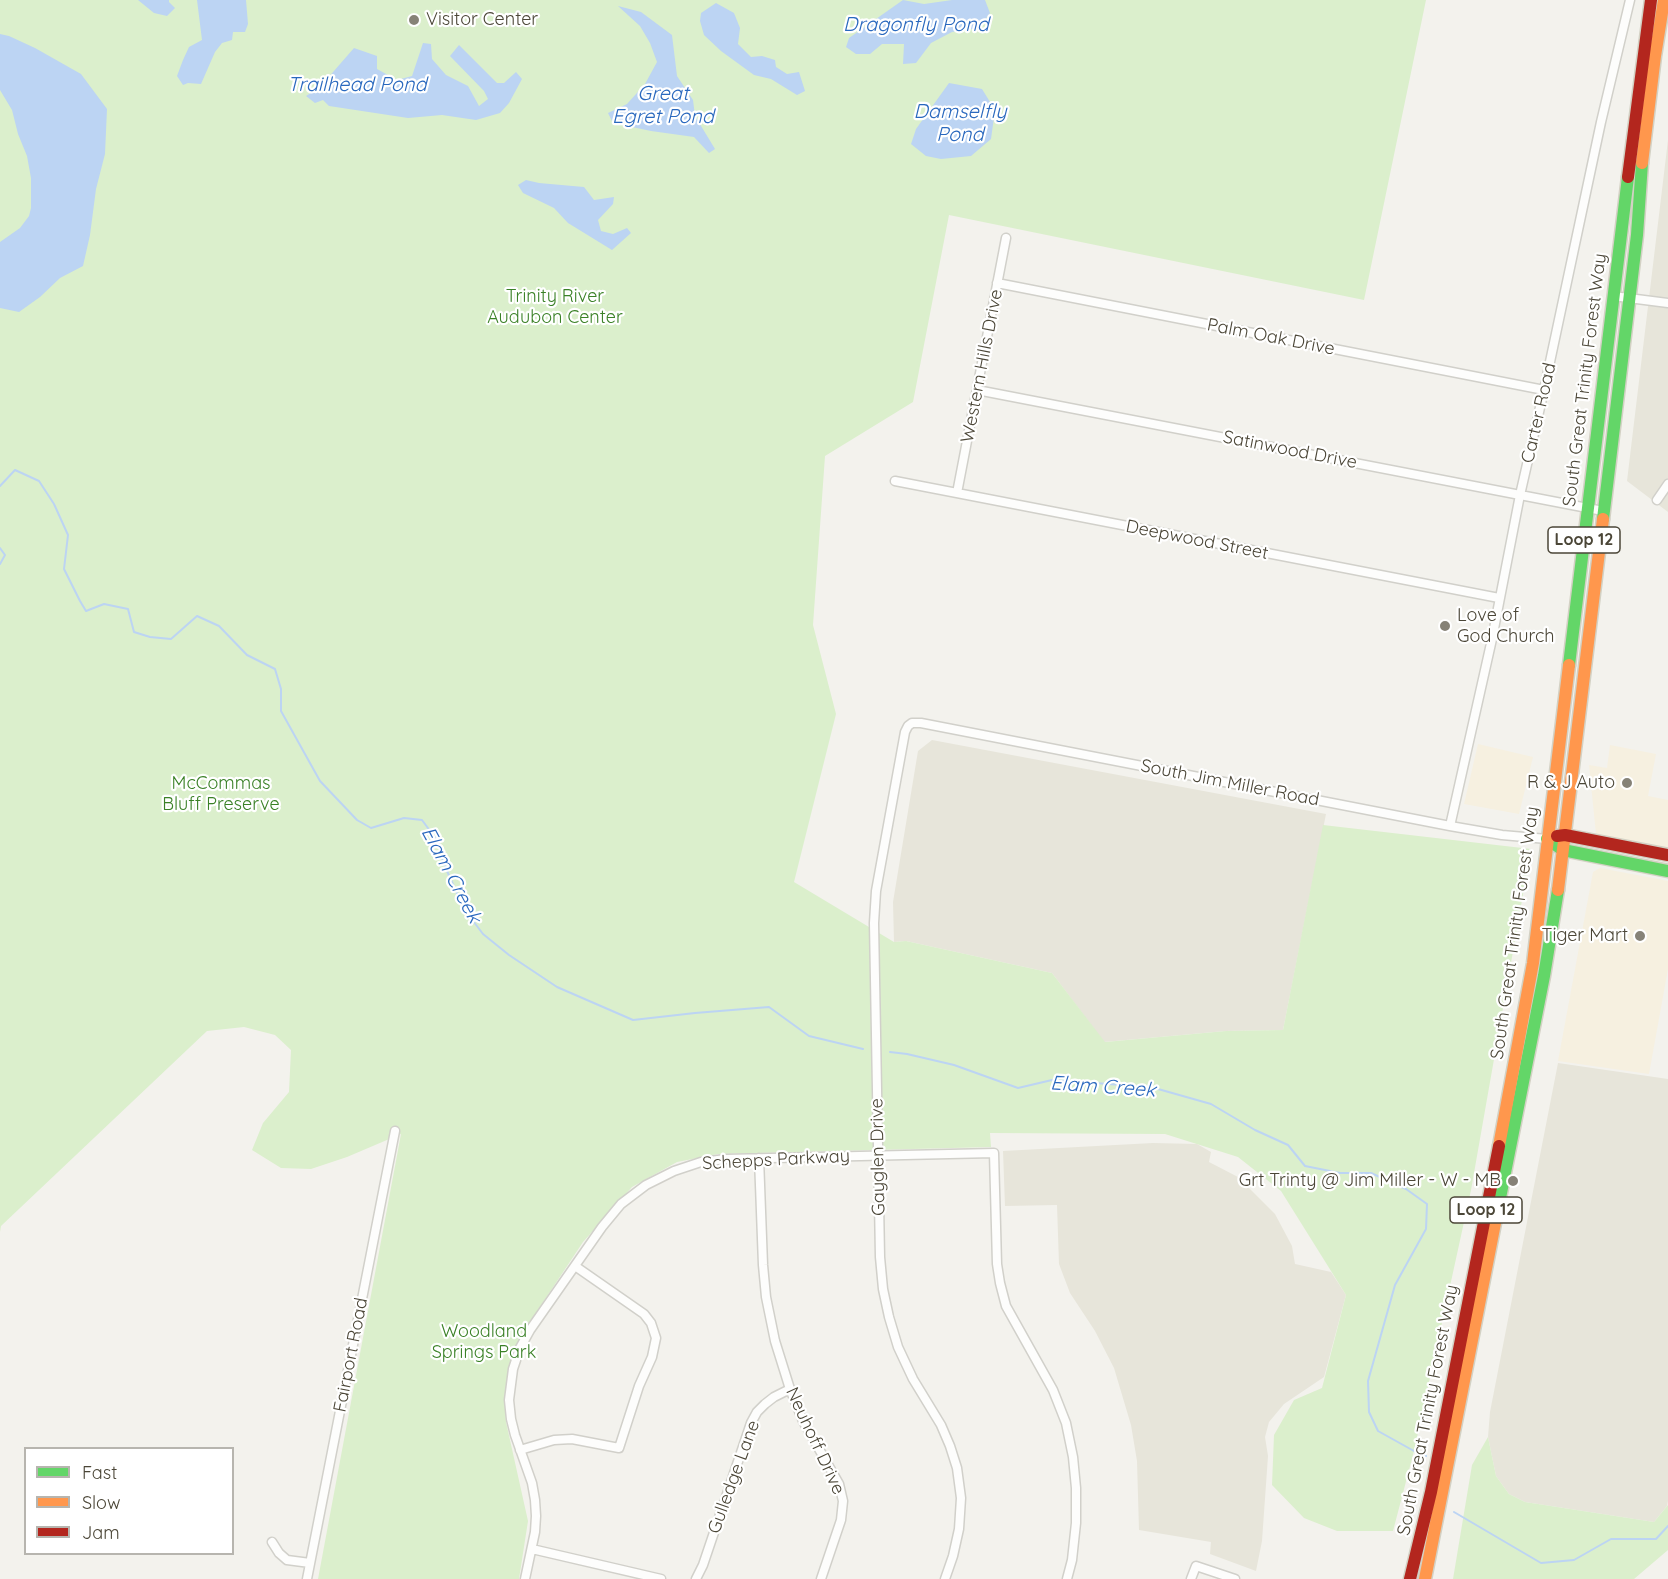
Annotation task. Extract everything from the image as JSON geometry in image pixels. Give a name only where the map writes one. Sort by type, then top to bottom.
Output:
[{"type":"main road","name":"South Great Trinity Forest Way","points":[[1410,1579],[1431,1492],[1522,1027],[1536,940],[1651,0]]},
{"type":"main road","name":"South Great Trinity Forest Way","points":[[1425,1579],[1555,914],[1637,235],[1644,142],[1664,0]]},
{"type":"main road","points":[[1547,839],[1565,835],[1668,855]]},
{"type":"main road","points":[[1547,839],[1563,850],[1668,871]]},
{"type":"street","name":"Carter Road","points":[[1450,826],[1601,123],[1630,0]]},
{"type":"street","name":"Western Hills Drive","points":[[957,493],[1006,238]]},
{"type":"street","name":"Palm Oak Drive","points":[[997,284],[1544,390]]},
{"type":"street","points":[[1613,296],[1668,303]]},
{"type":"street","name":"Satinwood Drive","points":[[977,390],[1603,511]]},
{"type":"street","name":"Deepwood Street","points":[[896,481],[1499,598]]},
{"type":"street","points":[[1657,500],[1668,484]]},
{"type":"street","name":"South Jim Miller Road","points":[[912,723],[1450,826],[1502,835],[1547,839]]},
{"type":"street","name":"Gayglen Drive","points":[[912,723],[905,732],[876,891],[874,923],[880,1257],[883,1289],[898,1347],[913,1379],[941,1425],[951,1446],[957,1468],[961,1498],[959,1529],[945,1579]]},
{"type":"street","name":"Fairport Road","points":[[307,1579],[395,1131]]},
{"type":"street","name":"Schepps Parkway","points":[[525,1579],[536,1516],[532,1483],[511,1419],[509,1400],[513,1369],[520,1348],[530,1330],[602,1227],[621,1204],[646,1185],[674,1171],[700,1162],[726,1159],[994,1152],[997,1264],[1000,1283],[1010,1314],[1053,1390],[1066,1423],[1073,1457],[1076,1523],[1072,1560],[1067,1579]]},
{"type":"street","name":"Neuhoff Drive","points":[[759,1158],[763,1265],[766,1298],[775,1341],[803,1421],[839,1484],[843,1501],[841,1520],[821,1579]]},
{"type":"street","points":[[520,1450],[543,1442],[563,1439],[587,1441],[619,1448],[639,1386],[652,1357],[656,1338],[651,1323],[644,1314],[575,1266]]},
{"type":"street","name":"Gulledge Lane","points":[[696,1579],[703,1565],[751,1423],[765,1404],[790,1389]]},
{"type":"street","points":[[272,1542],[287,1560],[310,1563]]},
{"type":"street","points":[[532,1549],[661,1579]]},
{"type":"street","points":[[1191,1579],[1196,1566],[1235,1579]]},
{"type":"shaded area","points":[[1668,140],[1668,512],[1627,481]]},
{"type":"shaded area","points":[[932,740],[1326,814],[1283,1030],[1226,1031],[1104,1042],[1052,973],[906,941],[894,942],[893,902],[918,751]]},
{"type":"shaded area","points":[[1478,744],[1533,757],[1519,814],[1464,804]]},
{"type":"shaded area","points":[[1610,745],[1656,754],[1648,796],[1668,800],[1668,848],[1596,834],[1589,765],[1607,768]]},
{"type":"shaded area","points":[[1600,868],[1668,881],[1668,969],[1649,1074],[1558,1061],[1593,872]]},
{"type":"shaded area","points":[[1558,1063],[1668,1079],[1668,1501],[1667,1506],[1654,1522],[1525,1502],[1509,1494],[1496,1476],[1488,1437],[1490,1412]]},
{"type":"shaded area","points":[[1153,1143],[1197,1144],[1211,1152],[1209,1162],[1238,1177],[1275,1214],[1292,1246],[1295,1264],[1331,1272],[1346,1295],[1324,1377],[1284,1404],[1269,1422],[1265,1437],[1268,1456],[1262,1541],[1256,1571],[1210,1554],[1211,1542],[1139,1530],[1137,1461],[1131,1425],[1114,1368],[1095,1331],[1070,1293],[1059,1264],[1057,1205],[1005,1206],[1003,1151]]},
{"type":"green space","points":[[0,0],[1426,0],[1364,300],[949,215],[913,402],[825,456],[813,625],[836,714],[794,882],[894,942],[906,941],[1052,973],[1105,1042],[1226,1031],[1283,1030],[1323,825],[1531,849],[1471,1190],[1414,1451],[1393,1531],[1337,1531],[1304,1518],[1272,1485],[1274,1435],[1294,1400],[1322,1388],[1346,1295],[1281,1191],[1238,1157],[1165,1134],[990,1133],[991,1147],[718,1154],[677,1162],[632,1187],[583,1242],[520,1337],[509,1366],[505,1394],[506,1422],[528,1521],[519,1579],[318,1579],[401,1134],[347,1157],[311,1169],[281,1168],[252,1150],[263,1123],[289,1092],[291,1050],[275,1035],[244,1027],[207,1031],[1,1226],[0,1232]]},
{"type":"green space","points":[[1488,1437],[1496,1476],[1509,1494],[1525,1502],[1654,1522],[1668,1505],[1668,1550],[1634,1579],[1453,1579],[1472,1465]]},
{"type":"water","points":[[138,0],[169,0],[175,8],[167,16],[154,13]]},
{"type":"water","points":[[197,0],[246,0],[248,24],[245,32],[233,32],[232,40],[222,43],[215,52],[201,84],[183,85],[177,76],[183,60],[189,47],[202,40]]},
{"type":"water","name":"Dragonfly Pond","points":[[903,0],[924,4],[952,0],[985,0],[990,13],[979,28],[952,32],[931,43],[916,63],[903,64],[904,44],[882,44],[870,54],[856,54],[846,47],[849,38]]},
{"type":"water","points":[[716,3],[734,13],[740,28],[738,44],[751,57],[762,56],[775,60],[776,67],[787,74],[799,72],[805,91],[797,95],[771,79],[754,75],[721,51],[704,35],[700,21],[701,13]]},
{"type":"water","name":"Great Egret Pond","points":[[618,6],[641,12],[672,35],[677,76],[693,100],[695,116],[715,149],[709,153],[694,137],[613,123],[608,113],[627,104],[645,84],[657,62],[640,26]]},
{"type":"water","points":[[0,34],[35,48],[81,74],[107,109],[105,154],[96,189],[83,266],[60,278],[40,297],[19,312],[0,308],[0,242],[20,228],[29,216],[31,178],[27,156],[12,110],[0,90]]},
{"type":"water","name":"Trailhead Pond","points":[[423,43],[431,44],[432,59],[446,75],[468,86],[479,106],[488,99],[484,91],[450,56],[459,45],[497,83],[504,83],[516,72],[522,79],[509,103],[500,113],[476,120],[442,115],[408,118],[329,106],[323,100],[315,103],[306,96],[320,87],[354,48],[377,56],[377,69],[397,80],[412,76]]},
{"type":"water","name":"Damselfly Pond","points":[[949,83],[982,89],[995,110],[991,139],[971,156],[941,159],[926,156],[911,144],[916,129]]},
{"type":"water","points":[[526,180],[584,187],[594,200],[614,197],[613,204],[598,220],[601,231],[613,234],[627,228],[631,233],[612,250],[568,223],[554,208],[523,193],[518,185]]},
{"type":"waterway","name":"Elam Creek","points":[[0,486],[15,470],[39,481],[54,504],[68,535],[64,569],[86,611],[104,604],[128,609],[134,632],[150,637],[171,639],[197,616],[219,626],[247,655],[275,669],[281,689],[281,711],[320,781],[357,820],[371,828],[404,818],[422,820],[439,843],[443,862],[464,909],[483,934],[509,955],[557,987],[633,1020],[769,1007],[809,1036],[863,1049]]},
{"type":"waterway","name":"Elam Creek","points":[[0,548],[5,555],[0,564]]},
{"type":"waterway","name":"Elam Creek","points":[[890,1052],[954,1065],[1018,1088],[1052,1080],[1151,1087],[1211,1104],[1255,1130],[1288,1145],[1305,1166],[1340,1173],[1371,1173],[1406,1189],[1427,1204],[1426,1229],[1395,1285],[1368,1381],[1369,1412],[1378,1431],[1426,1456]]},
{"type":"waterway","name":"Elam Creek","points":[[1454,1512],[1541,1563],[1574,1560],[1611,1539],[1656,1539],[1668,1526]]},
{"type":"traffic: fast","points":[[1603,519],[1637,235],[1642,163]]},
{"type":"traffic: fast","points":[[1569,665],[1628,177]]},
{"type":"traffic: fast","points":[[1547,839],[1563,850],[1668,871]]},
{"type":"traffic: fast","points":[[1496,1218],[1544,976],[1558,890]]},
{"type":"traffic: slow","points":[[1642,163],[1664,0]]},
{"type":"traffic: slow","points":[[1558,890],[1603,519]]},
{"type":"traffic: slow","points":[[1499,1146],[1533,963],[1569,665]]},
{"type":"traffic: slow","points":[[1425,1579],[1496,1218]]},
{"type":"traffic: jam","points":[[1628,177],[1651,0]]},
{"type":"traffic: jam","points":[[1557,836],[1565,835],[1668,855]]},
{"type":"traffic: jam","points":[[1410,1579],[1431,1492],[1499,1146]]},
{"type":"place","name":"Visitor Center","points":[[414,20]]},
{"type":"place","name":"Love of God Church","points":[[1445,626]]},
{"type":"place","name":"R & J Auto","points":[[1627,783]]},
{"type":"place","name":"Tiger Mart","points":[[1640,936]]},
{"type":"place","name":"Grt Trinty @ Jim Miller - W - MB","points":[[1513,1181]]},
{"type":"park label","name":"Trinity River Audubon Center","points":[[555,307]]},
{"type":"park label","name":"McCommas Bluff Preserve","points":[[221,794]]},
{"type":"park label","name":"Woodland Springs Park","points":[[484,1342]]}]
